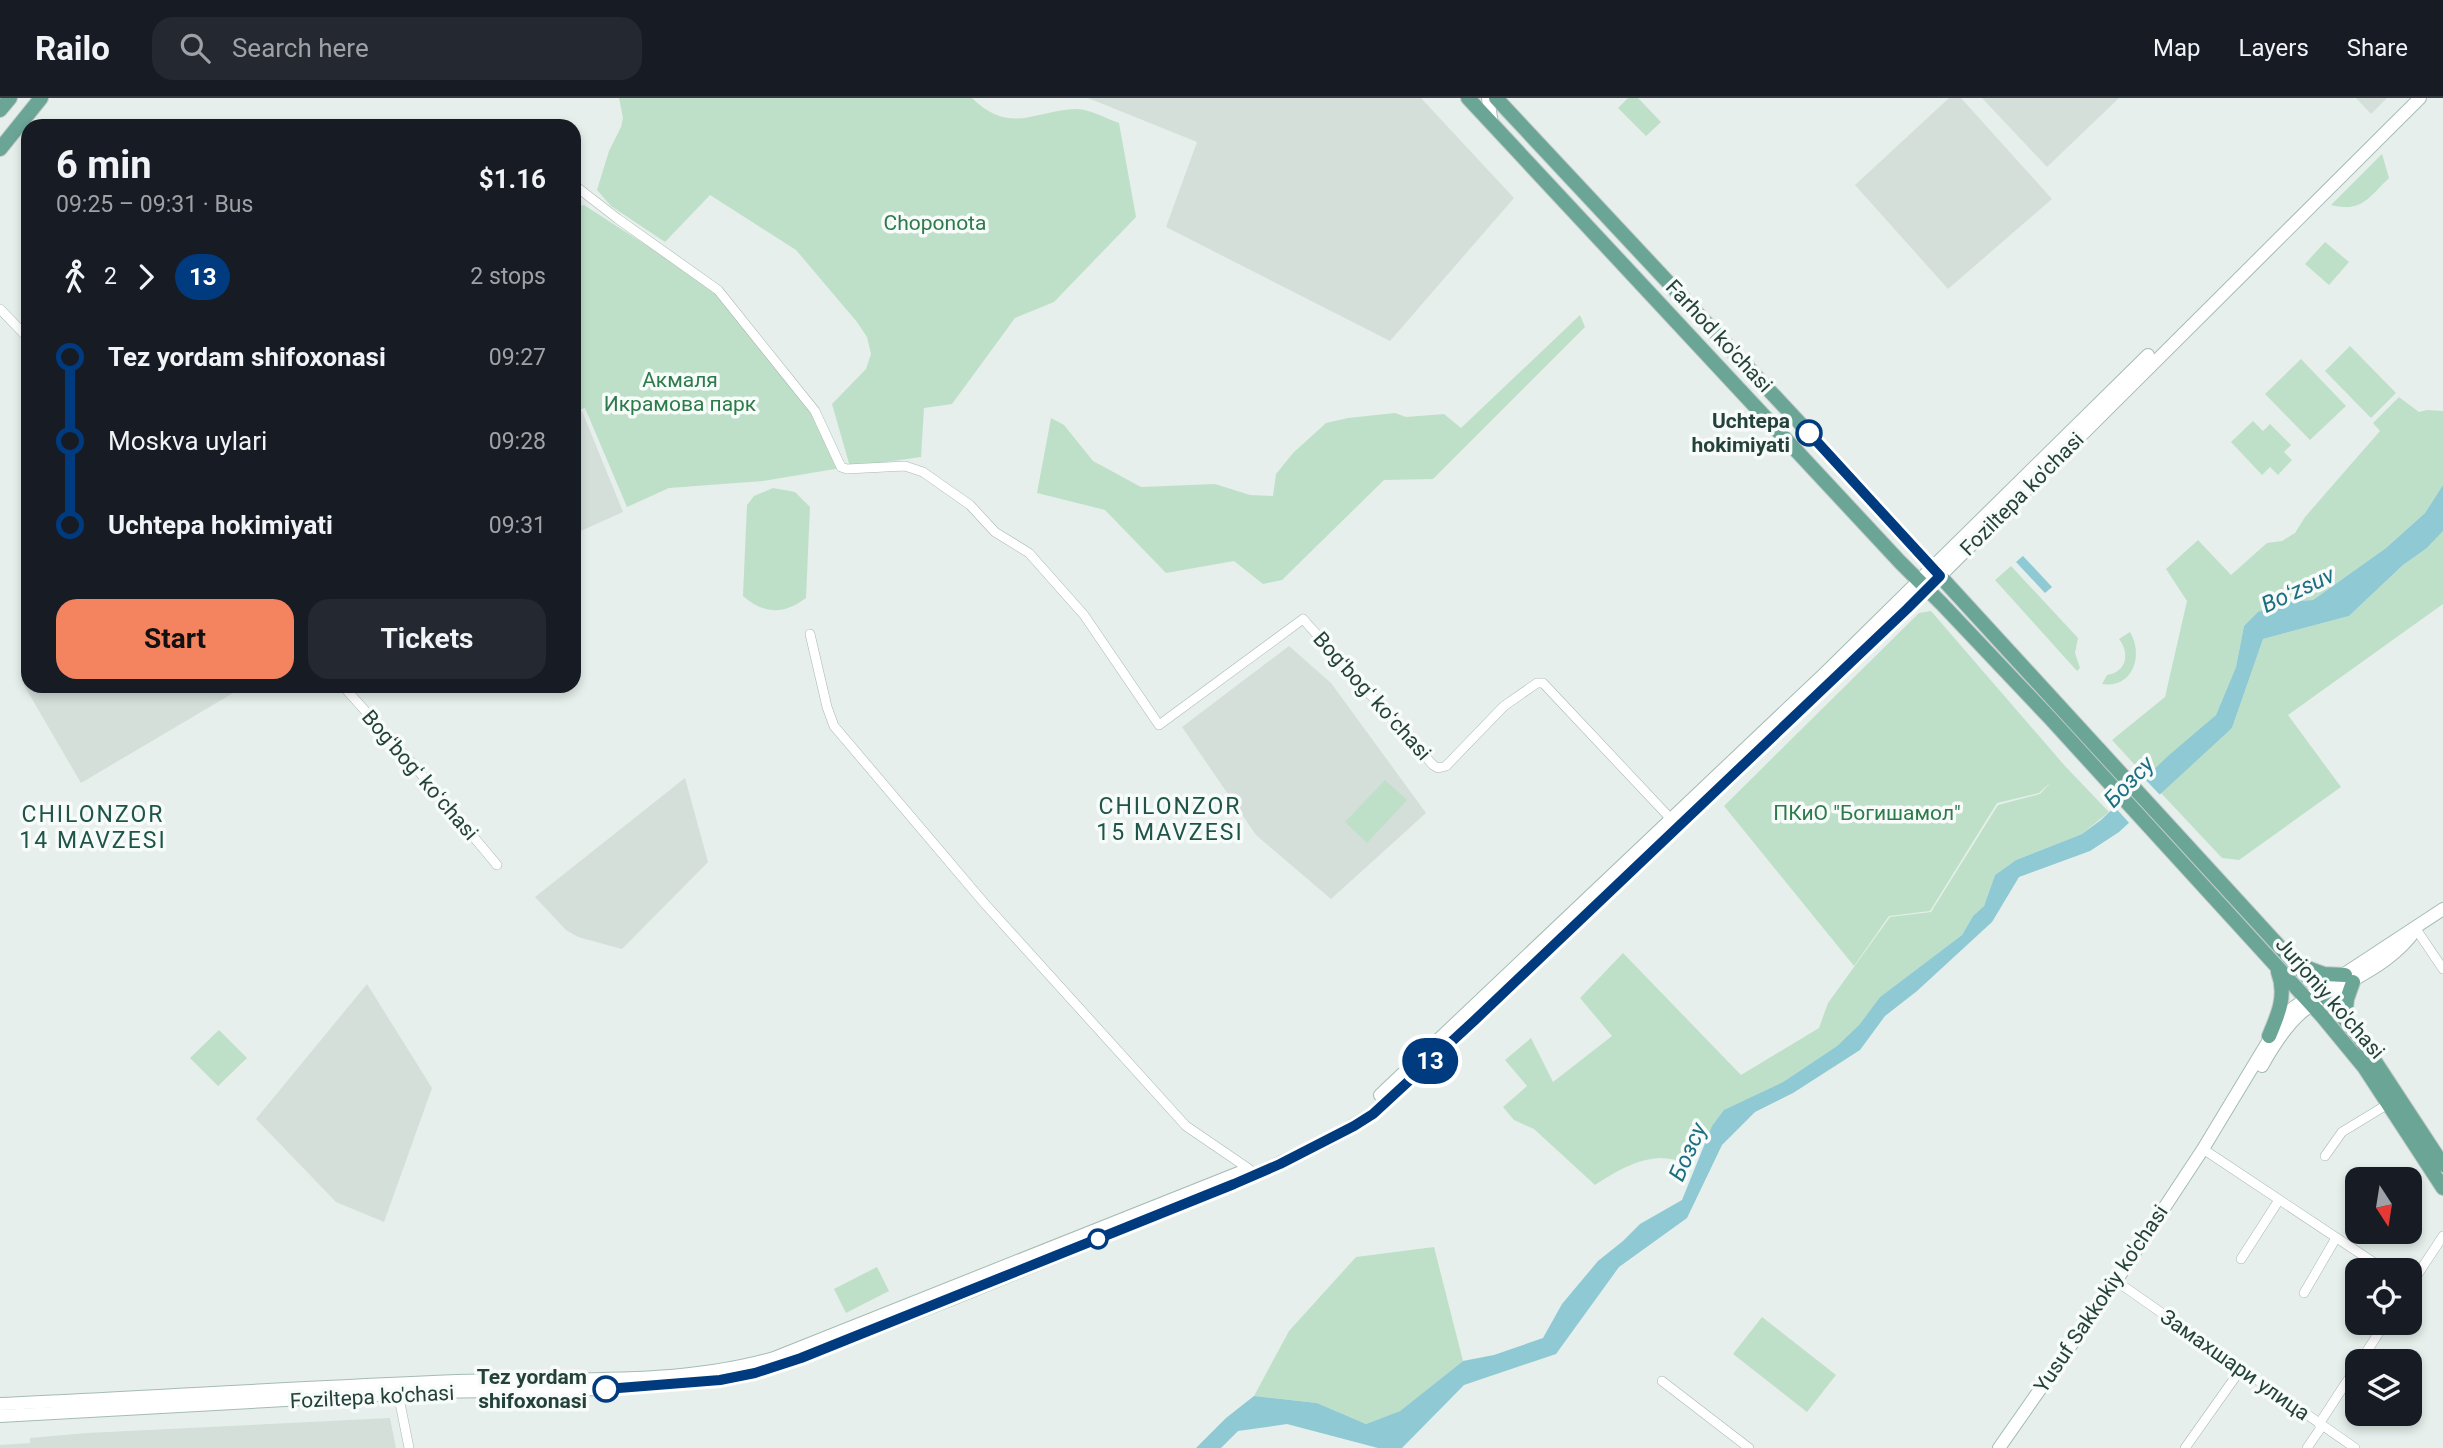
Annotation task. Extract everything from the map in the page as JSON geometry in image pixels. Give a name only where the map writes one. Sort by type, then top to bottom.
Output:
[{"type":"main road","points":[[0,110],[10,98]]},
{"type":"main road","points":[[24,119],[41,98]]},
{"type":"main road","name":"Farhod ko'chasi","points":[[1468,98],[2050,718],[2196,880]]},
{"type":"main road","points":[[1488,98],[1492,124]]},
{"type":"main road","name":"Farhod ko'chasi","points":[[1496,98],[2209,868],[2292,962],[2316,998]]},
{"type":"main road","points":[[1511,98],[1516,120]]},
{"type":"main road","name":"Foziltepa ko'chasi","points":[[0,1416],[524,1379],[606,1379],[700,1373],[752,1364],[1250,1173],[1329,1140],[1373,1114],[1476,1019],[1922,584],[2409,98]]},
{"type":"main road","name":"Foziltepa ko'chasi","points":[[1935,571],[2420,98]]},
{"type":"main road","points":[[0,149],[21,123]]},
{"type":"main road","name":"Foziltepa ko'chasi","points":[[1250,1173],[1367,1108],[1922,584]]},
{"type":"main road","name":"Jurjoniy ko'chasi","points":[[2196,880],[2274,964],[2345,1018],[2443,1165]]},
{"type":"main road","name":"Yusuf Sakkokiy ko'chasi","points":[[1998,1448],[2116,1281],[2203,1149],[2281,1020],[2407,943],[2416,929],[2443,909]]},
{"type":"main road","points":[[2292,962],[2324,974],[2349,979],[2345,1018]]},
{"type":"main road","points":[[2269,1036],[2280,1008],[2283,989],[2274,964]]},
{"type":"main road","name":"Jurjoniy ko'chasi","points":[[2316,998],[2443,1188]]},
{"type":"main road","name":"Yusuf Sakkokiy ko'chasi","points":[[2203,1149],[2236,1110],[2270,1051],[2316,998]]},
{"type":"main road","name":"Foziltepa ko'chasi","points":[[0,1404],[397,1389]]},
{"type":"street","name":"Bogʻbogʻ koʻchasi","points":[[581,193],[718,290],[815,411],[841,467],[905,466],[923,472],[970,505],[995,532],[1029,553],[1084,615],[1159,725],[1303,619],[1438,768],[1446,766],[1503,706],[1537,683],[1543,683],[1671,819]]},
{"type":"street","points":[[0,309],[21,331]]},
{"type":"street","points":[[810,634],[834,726],[985,904],[1186,1126],[1250,1173]]},
{"type":"street","name":"Bogʻbogʻ koʻchasi","points":[[349,693],[497,865]]},
{"type":"street","points":[[2416,929],[2443,969]]},
{"type":"street","points":[[2325,1156],[2342,1132],[2388,1104]]},
{"type":"street","points":[[2203,1149],[2367,1258]]},
{"type":"street","points":[[2241,1259],[2279,1200]]},
{"type":"street","points":[[2422,1268],[2443,1236]]},
{"type":"street","points":[[2304,1293],[2336,1238]]},
{"type":"street","name":"Замахшари улица","points":[[2116,1281],[2355,1448]]},
{"type":"street","points":[[2186,1448],[2241,1369]]},
{"type":"street","points":[[1662,1381],[1749,1448]]},
{"type":"street","points":[[2306,1448],[2345,1386]]},
{"type":"street","points":[[397,1389],[409,1448]]},
{"type":"shaded area","points":[[1088,98],[1421,98],[1514,198],[1390,341],[1166,227],[1197,142]]},
{"type":"shaded area","points":[[1949,98],[1961,98],[2052,199],[1948,289],[1855,185]]},
{"type":"shaded area","points":[[1982,98],[2119,98],[2047,167]]},
{"type":"shaded area","points":[[2356,98],[2387,98],[2371,114]]},
{"type":"shaded area","points":[[581,411],[623,512],[581,531]]},
{"type":"shaded area","points":[[1289,646],[1331,683],[1426,813],[1331,899],[1256,835],[1182,727]]},
{"type":"shaded area","points":[[29,693],[233,693],[81,783]]},
{"type":"shaded area","points":[[685,778],[708,862],[622,949],[578,937],[566,930],[535,897]]},
{"type":"shaded area","points":[[367,984],[432,1088],[384,1222],[336,1202],[256,1119]]},
{"type":"shaded area","points":[[390,1418],[396,1448],[0,1448],[0,1445],[30,1443],[30,1438],[87,1433]]},
{"type":"green space","name":"Choponota","points":[[619,98],[972,98],[999,116],[1011,118],[1062,110],[1087,111],[1119,123],[1136,217],[1054,302],[1015,318],[952,404],[924,408],[921,457],[850,467],[832,404],[866,369],[871,354],[867,337],[796,250],[710,195],[665,242],[611,206],[597,190],[609,151],[621,127],[623,118]]},
{"type":"green space","points":[[1628,98],[1638,98],[1661,122],[1646,136],[1618,108]]},
{"type":"green space","points":[[2382,154],[2389,178],[2376,191],[2358,205],[2331,205]]},
{"type":"green space","name":"Акмаля Икрамова парк","points":[[584,205],[714,289],[818,407],[841,468],[763,481],[669,488],[627,507],[585,408],[581,409],[581,206]]},
{"type":"green space","points":[[2325,242],[2349,262],[2329,285],[2305,264]]},
{"type":"green space","points":[[1580,315],[1585,327],[1433,479],[1384,480],[1282,580],[1263,584],[1234,561],[1166,573],[1105,510],[1037,493],[1051,418],[1064,425],[1093,461],[1141,487],[1215,484],[1250,495],[1273,496],[1276,474],[1293,453],[1326,423],[1395,413],[1406,417],[1444,414],[1461,428]]},
{"type":"green space","points":[[2350,346],[2396,393],[2371,418],[2325,371]]},
{"type":"green space","points":[[2301,359],[2346,406],[2310,440],[2265,394]]},
{"type":"green space","points":[[2399,397],[2419,412],[2443,411],[2443,485],[2425,513],[2386,548],[2313,600],[2281,602],[2244,626],[2236,667],[2216,715],[2146,777],[2112,740],[2165,697],[2187,601],[2166,569],[2198,540],[2231,575],[2267,543],[2282,541],[2295,533],[2305,517],[2380,431],[2373,423]]},
{"type":"green space","points":[[2253,421],[2263,431],[2270,424],[2291,445],[2284,452],[2292,460],[2278,475],[2270,467],[2262,475],[2231,442]]},
{"type":"green space","points":[[773,488],[795,492],[810,507],[806,598],[782,610],[766,609],[743,596],[747,505],[754,496]]},
{"type":"green space","points":[[2443,531],[2443,604],[2288,715],[2341,787],[2239,860],[2222,858],[2160,792],[2232,728],[2263,639],[2349,616]]},
{"type":"green space","points":[[2011,566],[2078,638],[2075,653],[2080,668],[2077,671],[1995,580]]},
{"type":"green space","name":"ПКиО \"Богишамол\"","points":[[1931,611],[2065,766],[2109,812],[2082,834],[2016,860],[1995,875],[1984,906],[1973,916],[1962,935],[1880,997],[1859,1025],[1837,1046],[1783,1082],[1725,1110],[1689,1161],[1661,1158],[1643,1161],[1618,1171],[1595,1185],[1534,1129],[1514,1120],[1503,1107],[1527,1086],[1505,1060],[1531,1038],[1553,1082],[1612,1036],[1580,998],[1623,953],[1741,1075],[1819,1028],[1828,1003],[1890,917],[1931,912],[1998,805],[2040,794],[2051,782],[2039,793],[1997,803],[1930,911],[1889,916],[1854,966],[1724,806],[1919,613]]},
{"type":"green space","points":[[2130,632],[2136,651],[2133,668],[2121,681],[2102,684],[2107,675],[2119,670],[2125,661],[2125,650],[2119,639]]},
{"type":"green space","points":[[1385,780],[1407,800],[1367,843],[1345,822]]},
{"type":"green space","points":[[219,1030],[247,1058],[218,1086],[190,1058]]},
{"type":"green space","points":[[1434,1247],[1463,1361],[1400,1411],[1366,1424],[1317,1403],[1254,1396],[1289,1331],[1356,1257]]},
{"type":"green space","points":[[877,1267],[889,1291],[846,1313],[834,1289]]},
{"type":"green space","points":[[1762,1317],[1836,1375],[1807,1412],[1733,1354]]},
{"type":"water","name":"Бозсу","points":[[2443,485],[2443,531],[2427,548],[2403,565],[2349,616],[2263,639],[2232,728],[2119,832],[2090,851],[2019,877],[1992,922],[1917,991],[1885,1016],[1860,1050],[1793,1093],[1755,1112],[1722,1145],[1687,1218],[1619,1267],[1556,1354],[1464,1385],[1402,1448],[1378,1448],[1287,1424],[1238,1431],[1221,1448],[1196,1448],[1226,1418],[1254,1396],[1317,1403],[1366,1424],[1400,1411],[1463,1361],[1494,1355],[1543,1338],[1562,1304],[1598,1261],[1640,1224],[1682,1200],[1712,1126],[1724,1110],[1783,1082],[1837,1046],[1859,1025],[1880,997],[1962,935],[1973,916],[1984,906],[1995,875],[2016,860],[2082,834],[2101,820],[2216,715],[2236,667],[2244,626],[2258,612],[2281,602],[2313,600],[2386,548],[2425,513]]},
{"type":"water","points":[[2023,556],[2052,587],[2045,593],[2016,562]]},
{"type":"pier","points":[[2142,776],[2161,796],[2131,825],[2113,805]]},
{"type":"bus line","name":"13","points":[[606,1389],[720,1380],[755,1373],[801,1358],[1234,1184],[1329,1140],[1373,1114],[1940,576],[1809,433]]},
{"type":"place","name":"Uchtepa hokimiyati","points":[[1809,433]]},
{"type":"place","name":"Tez yordam shifoxonasi","points":[[606,1389]]},
{"type":"district","name":"CHILONZOR 15 MAVZESI","points":[[1170,819]]},
{"type":"district","name":"CHILONZOR 14 MAVZESI","points":[[93,827]]},
{"type":"water label","name":"Boʻzsuv","points":[[2298,590]]}]
